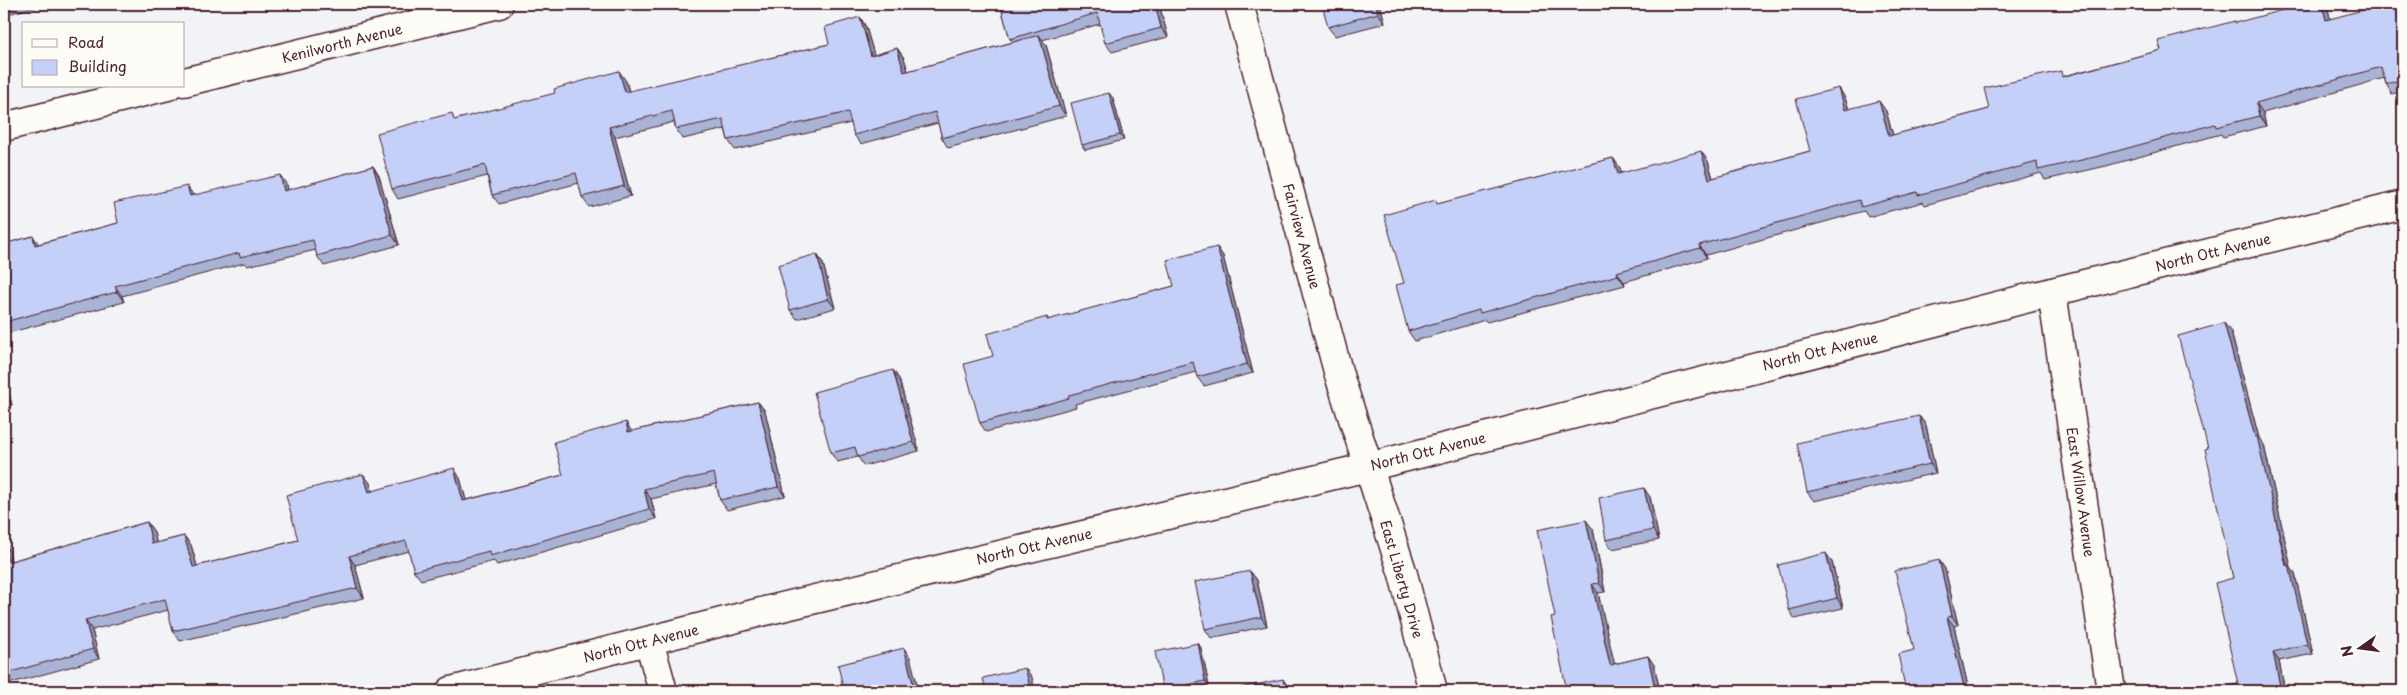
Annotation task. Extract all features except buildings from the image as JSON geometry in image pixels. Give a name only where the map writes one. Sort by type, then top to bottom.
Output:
[{"type":"street","name":"Kenilworth Avenue","points":[[185,82],[499,4]]},
{"type":"street","name":"Fairview Avenue","points":[[1239,4],[1339,374],[1368,467]]},
{"type":"street","points":[[4,127],[160,88]]},
{"type":"street","name":"North Ott Avenue","points":[[451,691],[766,610],[1368,467],[2052,292],[2403,205]]},
{"type":"street","name":"East Willow Avenue","points":[[2052,292],[2111,691]]},
{"type":"street","name":"East Liberty Drive","points":[[1368,467],[1403,574],[1433,691]]},
{"type":"street","points":[[649,641],[663,691]]}]
